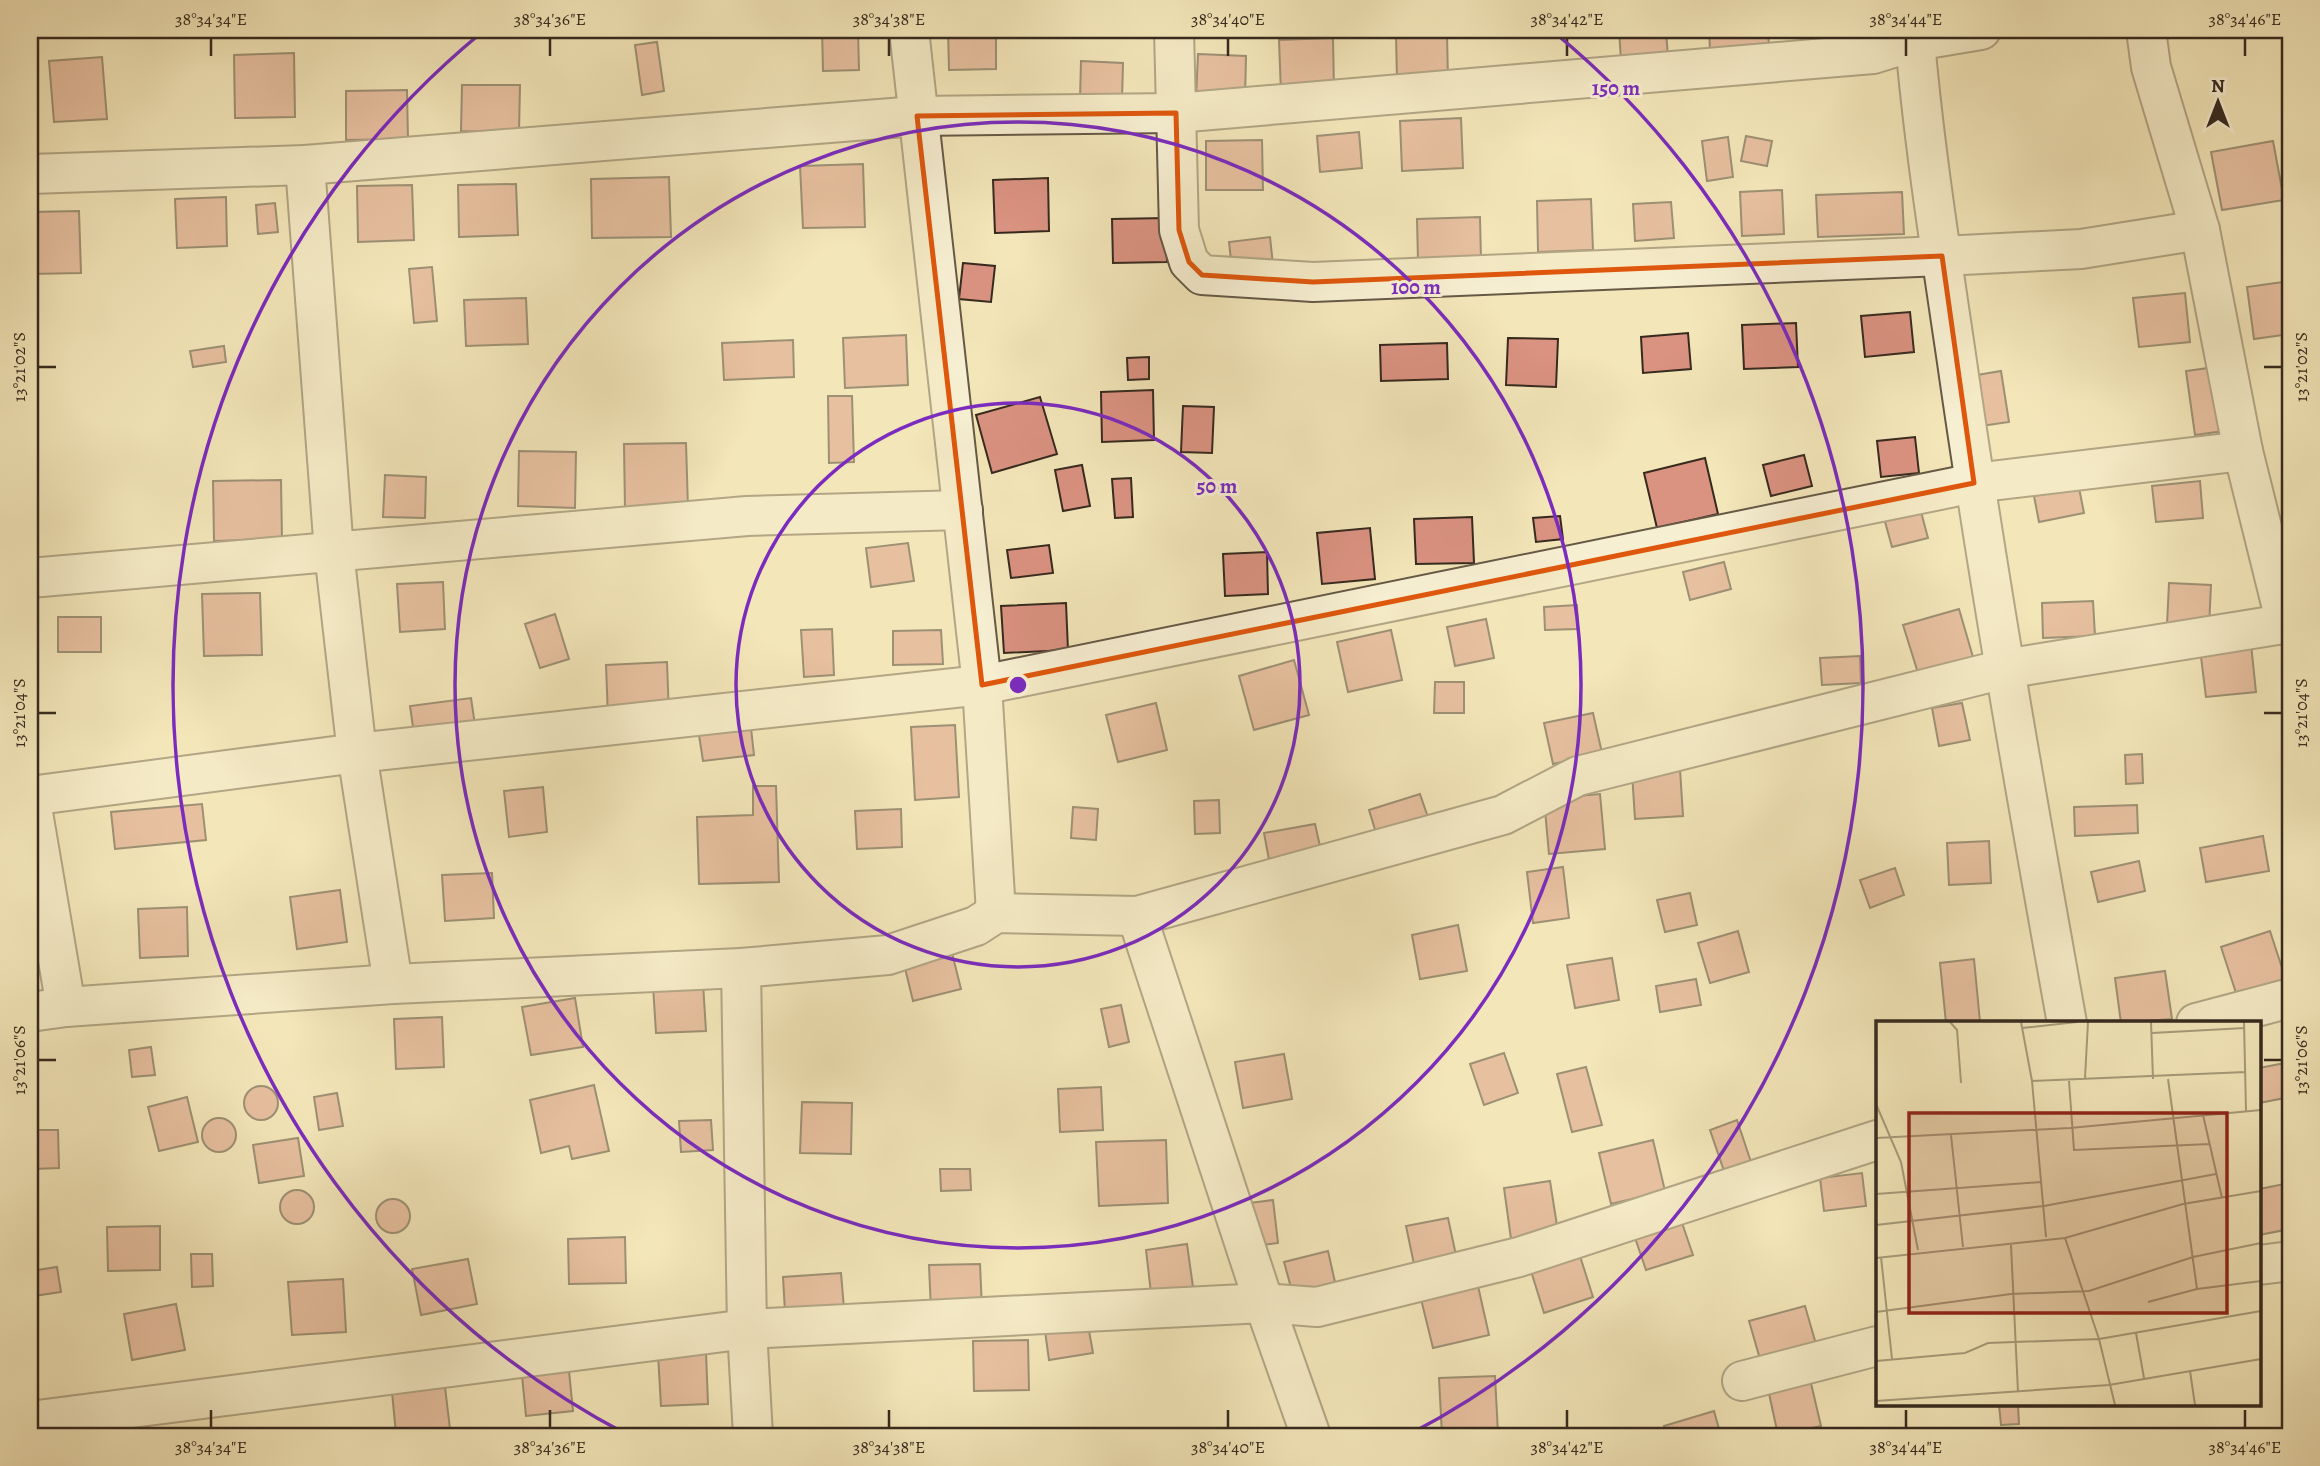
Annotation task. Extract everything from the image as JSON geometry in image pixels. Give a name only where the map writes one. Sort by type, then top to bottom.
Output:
[{"type":"street","points":[[909,30],[982,685],[996,913]]},
{"type":"street","points":[[1174,30],[1179,230],[1189,262],[1202,275],[1313,282],[1942,256],[2081,249],[2200,230]]},
{"type":"street","points":[[30,174],[305,165],[917,116],[1176,113],[1872,54],[1915,35],[1981,30]]},
{"type":"street","points":[[2147,30],[2151,67],[2200,230],[2243,451],[2288,623],[2004,669],[1578,776],[1503,815],[1137,916],[996,913],[976,926],[888,955],[741,968],[393,984],[48,1009],[30,795],[358,753],[982,685],[1975,483],[2243,451]]},
{"type":"street","points":[[1915,35],[1942,256],[1975,483],[2004,669],[2067,1021]]},
{"type":"street","points":[[305,165],[334,552],[358,753],[393,984]]},
{"type":"street","points":[[30,578],[747,516],[963,510]]},
{"type":"street","points":[[1137,916],[1264,1303],[1311,1436]]},
{"type":"street","points":[[741,968],[747,1329],[753,1436]]},
{"type":"street","points":[[2204,1021],[2290,998]]},
{"type":"street","points":[[30,1421],[747,1329],[1264,1303],[1317,1307],[1519,1257],[1876,1140]]},
{"type":"street","points":[[2260,1265],[2290,1261]]},
{"type":"street","points":[[1742,1381],[1876,1346]]},
{"type":"highlighted area","points":[[1176,113],[1179,230],[1189,262],[1202,275],[1313,282],[1942,256],[1974,483],[982,685],[917,116]]},
{"type":"building","points":[[822,30],[858,30],[859,70],[823,71]]},
{"type":"building","points":[[948,30],[996,30],[996,69],[949,70]]},
{"type":"building","points":[[1619,30],[1666,30],[1668,58],[1621,60]]},
{"type":"building","points":[[1709,30],[1768,30],[1769,47],[1710,50]]},
{"type":"building","points":[[1807,30],[1867,30],[1868,42],[1808,45]]},
{"type":"building","points":[[1447,34],[1448,79],[1397,80],[1396,35]]},
{"type":"building","points":[[1333,38],[1334,91],[1281,93],[1279,40]]},
{"type":"building","points":[[657,42],[664,91],[642,95],[635,45]]},
{"type":"building","points":[[294,53],[295,117],[235,118],[234,55]]},
{"type":"building","points":[[1198,54],[1246,56],[1245,99],[1196,98]]},
{"type":"building","points":[[102,57],[107,119],[54,122],[49,61]]},
{"type":"building","points":[[1081,61],[1123,63],[1122,101],[1080,99]]},
{"type":"building","points":[[462,85],[520,85],[519,133],[461,131]]},
{"type":"building","points":[[407,90],[408,139],[346,140],[346,91]]},
{"type":"building","points":[[1461,118],[1463,168],[1402,171],[1400,121]]},
{"type":"building","points":[[1359,132],[1362,168],[1320,172],[1317,136]]},
{"type":"building","points":[[1746,136],[1772,141],[1767,166],[1741,161]]},
{"type":"building","points":[[1728,137],[1733,177],[1707,181],[1702,141]]},
{"type":"building","points":[[1262,140],[1263,190],[1206,190],[1206,141]]},
{"type":"building","points":[[2273,141],[2284,200],[2222,210],[2211,152]]},
{"type":"building","points":[[863,164],[865,227],[803,228],[800,166]]},
{"type":"building","points":[[669,177],[671,237],[592,238],[591,179]]},
{"type":"building","points":[[1048,178],[1049,231],[995,233],[993,180]]},
{"type":"building","points":[[516,184],[518,235],[459,237],[458,185]]},
{"type":"building","points":[[412,185],[414,240],[358,242],[357,186]]},
{"type":"building","points":[[1782,190],[1784,234],[1742,236],[1740,192]]},
{"type":"building","points":[[1902,192],[1904,234],[1818,237],[1816,195]]},
{"type":"building","points":[[226,197],[227,246],[177,248],[175,199]]},
{"type":"building","points":[[1591,199],[1593,250],[1538,252],[1537,201]]},
{"type":"building","points":[[1671,202],[1674,238],[1635,241],[1633,204]]},
{"type":"building","points":[[275,203],[278,232],[258,234],[256,205]]},
{"type":"building","points":[[79,211],[81,273],[30,274],[30,212]]},
{"type":"building","points":[[1480,217],[1481,260],[1418,261],[1417,219]]},
{"type":"building","points":[[1166,218],[1167,262],[1113,263],[1112,219]]},
{"type":"building","points":[[1270,237],[1273,265],[1232,269],[1229,242]]},
{"type":"building","points":[[963,263],[995,266],[991,302],[959,299]]},
{"type":"building","points":[[432,267],[437,321],[414,323],[409,269]]},
{"type":"building","points":[[2290,281],[2290,334],[2254,339],[2247,287]]},
{"type":"building","points":[[2185,293],[2190,342],[2139,347],[2133,298]]},
{"type":"building","points":[[526,298],[528,344],[466,346],[464,300]]},
{"type":"building","points":[[1910,312],[1914,352],[1865,357],[1861,316]]},
{"type":"building","points":[[1796,323],[1798,367],[1744,369],[1742,325]]},
{"type":"building","points":[[1688,333],[1691,369],[1643,373],[1641,337]]},
{"type":"building","points":[[906,335],[908,385],[845,388],[843,338]]},
{"type":"building","points":[[1508,338],[1558,339],[1556,387],[1506,385]]},
{"type":"building","points":[[793,340],[794,377],[724,380],[722,343]]},
{"type":"building","points":[[1447,343],[1448,379],[1381,381],[1380,345]]},
{"type":"building","points":[[224,346],[226,362],[193,367],[190,351]]},
{"type":"building","points":[[1149,357],[1149,379],[1128,380],[1127,358]]},
{"type":"building","points":[[2222,366],[2231,430],[2195,435],[2186,371]]},
{"type":"building","points":[[2001,371],[2009,422],[1974,427],[1965,377]]},
{"type":"building","points":[[1153,390],[1154,440],[1102,442],[1101,392]]},
{"type":"building","points":[[828,396],[852,396],[854,462],[829,463]]},
{"type":"building","points":[[1040,397],[1057,454],[992,473],[976,415]]},
{"type":"building","points":[[1183,406],[1214,407],[1212,453],[1181,452]]},
{"type":"building","points":[[1915,437],[1919,473],[1881,477],[1877,441]]},
{"type":"building","points":[[686,443],[688,508],[625,509],[624,444]]},
{"type":"building","points":[[519,451],[576,452],[575,508],[518,506]]},
{"type":"building","points":[[1804,455],[1812,486],[1771,496],[1763,465]]},
{"type":"building","points":[[1705,458],[1718,514],[1657,528],[1644,473]]},
{"type":"building","points":[[1082,465],[1090,506],[1063,511],[1055,470]]},
{"type":"building","points":[[385,475],[426,477],[425,518],[383,517]]},
{"type":"building","points":[[1131,478],[1133,517],[1115,518],[1112,479]]},
{"type":"building","points":[[281,480],[282,539],[214,541],[213,481]]},
{"type":"building","points":[[2200,481],[2203,518],[2156,522],[2152,486]]},
{"type":"building","points":[[2079,488],[2084,513],[2039,522],[2034,496]]},
{"type":"building","points":[[1920,508],[1928,538],[1892,547],[1884,518]]},
{"type":"building","points":[[1560,516],[1563,539],[1536,542],[1533,518]]},
{"type":"building","points":[[1472,517],[1474,563],[1416,564],[1414,519]]},
{"type":"building","points":[[1370,528],[1375,579],[1322,584],[1317,533]]},
{"type":"building","points":[[908,543],[914,581],[871,587],[866,548]]},
{"type":"building","points":[[1049,545],[1053,573],[1011,578],[1007,550]]},
{"type":"building","points":[[1267,552],[1268,594],[1225,596],[1223,554]]},
{"type":"building","points":[[1724,562],[1731,589],[1690,600],[1683,572]]},
{"type":"building","points":[[443,582],[445,629],[400,632],[397,584]]},
{"type":"building","points":[[2169,583],[2211,585],[2209,627],[2167,625]]},
{"type":"building","points":[[260,593],[262,655],[204,656],[202,594]]},
{"type":"building","points":[[2093,601],[2095,636],[2043,638],[2042,603]]},
{"type":"building","points":[[1066,603],[1068,650],[1004,653],[1001,606]]},
{"type":"building","points":[[1577,605],[1578,629],[1545,630],[1544,607]]},
{"type":"building","points":[[1959,609],[1973,657],[1918,673],[1903,625]]},
{"type":"building","points":[[555,614],[569,659],[540,668],[525,624]]},
{"type":"building","points":[[58,617],[101,617],[101,652],[58,652]]},
{"type":"building","points":[[1486,619],[1494,658],[1455,666],[1447,627]]},
{"type":"building","points":[[832,629],[834,675],[804,677],[801,630]]},
{"type":"building","points":[[941,630],[943,664],[893,665],[893,631]]},
{"type":"building","points":[[1391,630],[1402,680],[1348,692],[1337,642]]},
{"type":"building","points":[[2251,644],[2256,692],[2206,697],[2200,649]]},
{"type":"building","points":[[1860,656],[1861,683],[1822,685],[1820,658]]},
{"type":"building","points":[[1294,660],[1309,715],[1254,730],[1239,676]]},
{"type":"building","points":[[667,662],[669,715],[608,718],[606,665]]},
{"type":"building","points":[[1435,682],[1464,682],[1464,713],[1434,713]]},
{"type":"building","points":[[471,698],[475,725],[414,734],[410,706]]},
{"type":"building","points":[[1156,703],[1167,750],[1118,762],[1106,715]]},
{"type":"building","points":[[1962,703],[1970,740],[1939,746],[1932,708]]},
{"type":"building","points":[[1593,713],[1602,753],[1553,764],[1544,723]]},
{"type":"building","points":[[955,725],[959,797],[915,800],[911,727]]},
{"type":"building","points":[[751,728],[754,755],[703,761],[699,735]]},
{"type":"building","points":[[2142,754],[2143,783],[2126,784],[2125,755]]},
{"type":"building","points":[[1680,769],[1683,816],[1635,819],[1632,773]]},
{"type":"building","points":[[753,786],[776,786],[779,882],[699,884],[697,817],[753,815]]},
{"type":"building","points":[[543,787],[547,832],[509,837],[504,791]]},
{"type":"building","points":[[1420,794],[1433,832],[1381,849],[1369,810]]},
{"type":"building","points":[[1600,794],[1605,849],[1549,854],[1544,799]]},
{"type":"building","points":[[1219,800],[1220,833],[1195,834],[1194,801]]},
{"type":"building","points":[[202,804],[206,840],[115,849],[111,812]]},
{"type":"building","points":[[2137,805],[2138,833],[2075,836],[2074,807]]},
{"type":"building","points":[[1073,807],[1098,809],[1096,840],[1071,838]]},
{"type":"building","points":[[901,809],[902,847],[857,849],[855,811]]},
{"type":"building","points":[[1315,824],[1322,855],[1270,865],[1264,833]]},
{"type":"building","points":[[2263,836],[2269,871],[2206,882],[2200,848]]},
{"type":"building","points":[[1989,841],[1991,883],[1949,885],[1947,843]]},
{"type":"building","points":[[2139,861],[2145,891],[2098,902],[2091,872]]},
{"type":"building","points":[[1563,867],[1569,918],[1533,923],[1527,872]]},
{"type":"building","points":[[1895,868],[1904,895],[1870,908],[1860,880]]},
{"type":"building","points":[[492,873],[494,918],[445,921],[442,875]]},
{"type":"building","points":[[340,890],[347,942],[297,949],[290,897]]},
{"type":"building","points":[[1690,893],[1697,925],[1665,932],[1657,900]]},
{"type":"building","points":[[187,907],[188,956],[140,958],[138,909]]},
{"type":"building","points":[[1458,925],[1467,971],[1420,979],[1412,935]]},
{"type":"building","points":[[1738,931],[1749,972],[1710,983],[1698,943]]},
{"type":"building","points":[[2270,931],[2286,980],[2237,996],[2221,947]]},
{"type":"building","points":[[952,953],[961,989],[913,1001],[904,964]]},
{"type":"building","points":[[1612,958],[1619,1000],[1575,1008],[1567,965]]},
{"type":"building","points":[[1974,959],[1980,1021],[1946,1021],[1940,963]]},
{"type":"building","points":[[2165,971],[2172,1019],[2121,1021],[2115,978]]},
{"type":"building","points":[[1696,979],[1701,1005],[1660,1012],[1656,986]]},
{"type":"building","points":[[703,983],[706,1031],[656,1033],[653,986]]},
{"type":"building","points":[[575,998],[583,1047],[531,1055],[522,1007]]},
{"type":"building","points":[[1121,1005],[1129,1042],[1109,1047],[1101,1009]]},
{"type":"building","points":[[442,1017],[444,1067],[396,1069],[394,1019]]},
{"type":"building","points":[[151,1047],[155,1075],[132,1077],[129,1050]]},
{"type":"building","points":[[1504,1053],[1518,1093],[1484,1105],[1470,1064]]},
{"type":"building","points":[[1284,1054],[1292,1099],[1243,1108],[1235,1062]]},
{"type":"building","points":[[2290,1062],[2290,1097],[2260,1103],[2260,1068]]},
{"type":"building","points":[[1586,1067],[1602,1125],[1572,1132],[1557,1074]]},
{"type":"building","points":[[594,1085],[609,1151],[572,1159],[569,1146],[541,1153],[530,1100]]},
{"type":"building","points":[[261,1086],[273,1091],[278,1103],[273,1115],[261,1120],[249,1115],[244,1103],[249,1091]]},
{"type":"building","points":[[1101,1087],[1103,1130],[1060,1132],[1058,1089]]},
{"type":"building","points":[[337,1093],[343,1126],[319,1130],[314,1097]]},
{"type":"building","points":[[187,1097],[198,1142],[159,1151],[148,1107]]},
{"type":"building","points":[[802,1102],[852,1103],[851,1154],[800,1153]]},
{"type":"building","points":[[219,1118],[231,1123],[236,1135],[231,1147],[219,1152],[207,1147],[202,1135],[207,1123]]},
{"type":"building","points":[[711,1120],[713,1150],[681,1152],[679,1121]]},
{"type":"building","points":[[1737,1120],[1751,1162],[1724,1171],[1710,1130]]},
{"type":"building","points":[[33,1130],[58,1130],[59,1168],[34,1169]]},
{"type":"building","points":[[298,1138],[304,1176],[259,1183],[253,1145]]},
{"type":"building","points":[[1166,1140],[1168,1203],[1099,1206],[1096,1142]]},
{"type":"building","points":[[1653,1140],[1665,1191],[1611,1204],[1599,1153]]},
{"type":"building","points":[[940,1169],[970,1169],[971,1190],[941,1191]]},
{"type":"building","points":[[1862,1173],[1866,1206],[1824,1211],[1820,1178]]},
{"type":"building","points":[[1550,1181],[1558,1232],[1511,1239],[1504,1188]]},
{"type":"building","points":[[2289,1183],[2290,1229],[2260,1235],[2260,1189]]},
{"type":"building","points":[[297,1190],[309,1195],[314,1207],[309,1219],[297,1224],[285,1219],[280,1207],[285,1195]]},
{"type":"building","points":[[393,1199],[405,1204],[410,1216],[405,1228],[393,1233],[381,1228],[376,1216],[381,1204]]},
{"type":"building","points":[[1273,1200],[1278,1243],[1253,1246],[1249,1203]]},
{"type":"building","points":[[1680,1217],[1693,1255],[1646,1270],[1633,1232]]},
{"type":"building","points":[[1448,1218],[1457,1260],[1415,1269],[1406,1226]]},
{"type":"building","points":[[160,1226],[160,1270],[108,1271],[107,1227]]},
{"type":"building","points":[[625,1237],[626,1283],[569,1284],[568,1239]]},
{"type":"building","points":[[1187,1244],[1193,1287],[1151,1293],[1146,1250]]},
{"type":"building","points":[[1328,1251],[1337,1291],[1295,1302],[1284,1262]]},
{"type":"building","points":[[191,1254],[212,1254],[213,1286],[192,1287]]},
{"type":"building","points":[[1580,1256],[1593,1297],[1544,1313],[1531,1271]]},
{"type":"building","points":[[468,1259],[477,1304],[421,1315],[412,1269]]},
{"type":"building","points":[[980,1264],[982,1309],[931,1311],[929,1265]]},
{"type":"building","points":[[57,1267],[61,1292],[34,1296],[30,1271]]},
{"type":"building","points":[[841,1273],[844,1308],[785,1312],[783,1277]]},
{"type":"building","points":[[343,1279],[346,1332],[292,1335],[288,1282]]},
{"type":"building","points":[[1478,1286],[1489,1335],[1433,1348],[1421,1299]]},
{"type":"building","points":[[176,1304],[185,1350],[132,1360],[124,1314]]},
{"type":"building","points":[[1805,1306],[1818,1351],[1762,1366],[1749,1321]]},
{"type":"building","points":[[1088,1325],[1093,1353],[1049,1360],[1045,1331]]},
{"type":"building","points":[[1028,1340],[1029,1390],[974,1391],[973,1341]]},
{"type":"building","points":[[706,1352],[708,1404],[661,1406],[658,1354]]},
{"type":"building","points":[[568,1361],[573,1411],[526,1416],[521,1366]]},
{"type":"building","points":[[1495,1376],[1498,1433],[1442,1435],[1439,1378]]},
{"type":"building","points":[[1810,1379],[1821,1426],[1778,1435],[1768,1389]]},
{"type":"building","points":[[445,1387],[450,1429],[396,1434],[392,1392]]},
{"type":"building","points":[[1999,1406],[2018,1406],[2019,1424],[2001,1425]]},
{"type":"building","points":[[1714,1411],[1721,1436],[1667,1436],[1664,1426]]},
{"type":"building","points":[[1644,1428],[1646,1436],[1612,1436]]}]
